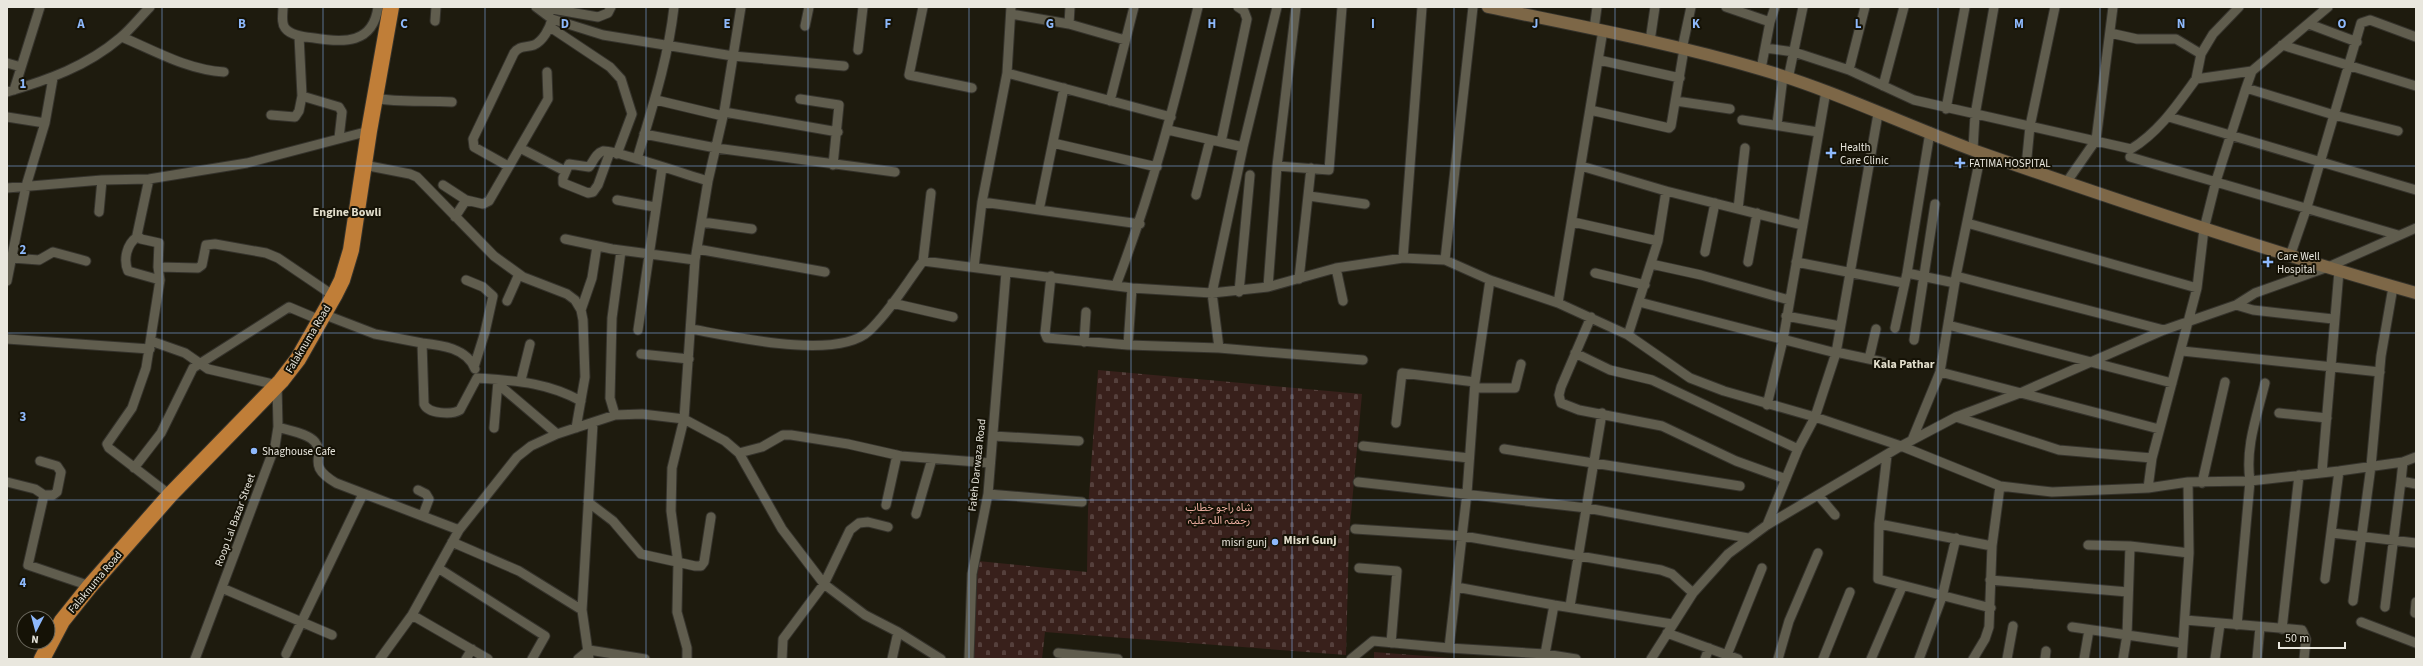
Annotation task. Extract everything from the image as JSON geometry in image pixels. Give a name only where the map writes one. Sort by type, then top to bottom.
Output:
[{"type":"highway","name":"Falaknuma Road","points":[[42,659],[62,621],[90,586],[170,495],[277,385],[298,359],[334,296],[342,280],[351,250],[368,131],[392,7]]},
{"type":"main road","points":[[1488,7],[1599,29],[1761,69],[1826,91],[1878,114],[1930,132],[1977,151],[2026,167],[2066,183],[2204,229],[2416,293]]},
{"type":"street","points":[[11,91],[21,68],[40,7]]},
{"type":"street","points":[[11,91],[53,78],[105,50],[122,37],[150,7]]},
{"type":"street","points":[[283,7],[284,27],[288,31],[299,36],[338,42],[354,39],[376,22],[378,7]]},
{"type":"street","points":[[435,21],[436,7]]},
{"type":"street","points":[[536,7],[551,23],[610,67],[621,79],[632,114],[614,153],[598,186],[591,193],[563,183],[565,171],[571,163],[589,167],[599,154],[614,153],[708,181]]},
{"type":"street","points":[[541,7],[598,17],[608,13],[611,7]]},
{"type":"street","points":[[636,160],[656,100],[670,44],[674,7]]},
{"type":"street","points":[[687,659],[687,648],[677,612],[678,564],[671,511],[672,468],[684,419],[695,260],[708,181],[724,114],[741,7]]},
{"type":"street","points":[[805,26],[809,7]]},
{"type":"street","points":[[858,50],[862,7]]},
{"type":"street","points":[[923,7],[909,75],[972,88]]},
{"type":"street","points":[[1069,24],[1070,7]]},
{"type":"street","points":[[1110,101],[1134,7]]},
{"type":"street","points":[[1116,285],[1140,224],[1168,130],[1198,7]]},
{"type":"street","points":[[1221,142],[1247,19],[1244,11],[1238,7]]},
{"type":"street","points":[[1219,348],[1212,293],[1243,147],[1277,7]]},
{"type":"street","points":[[1268,287],[1277,166],[1296,7]]},
{"type":"street","points":[[1277,166],[1329,170],[1342,7]]},
{"type":"street","points":[[1403,258],[1422,7]]},
{"type":"street","points":[[1445,260],[1473,7]]},
{"type":"street","points":[[1558,303],[1573,222],[1599,60],[1597,7]]},
{"type":"street","points":[[1650,41],[1655,7]]},
{"type":"street","points":[[1590,110],[1669,128],[1671,126],[1691,7]]},
{"type":"street","points":[[1726,7],[1770,22]]},
{"type":"street","points":[[1761,69],[1770,22],[1775,7]]},
{"type":"street","points":[[1777,124],[1803,7]]},
{"type":"street","points":[[1849,70],[1865,7]]},
{"type":"street","points":[[1883,86],[1904,7]]},
{"type":"street","points":[[1946,109],[1965,7]]},
{"type":"street","points":[[1912,440],[1940,372],[1977,151],[1976,115],[1994,7]]},
{"type":"street","points":[[2026,167],[2030,126],[2055,7]]},
{"type":"street","points":[[2066,183],[2096,140],[2113,7]]},
{"type":"street","points":[[2148,488],[2152,458],[2182,351],[2197,288],[2204,229],[2216,181],[2252,71],[2328,7]]},
{"type":"street","points":[[1765,48],[1794,52],[1849,70],[1914,100],[1946,109],[2096,140],[2131,149],[2142,142],[2169,116],[2196,79],[2201,54],[2214,34],[2235,8]]},
{"type":"street","points":[[974,267],[982,202],[1007,73],[1011,10],[1069,24],[1125,40]]},
{"type":"street","points":[[2290,256],[2307,207],[2319,161],[2349,67],[2361,23],[2367,20],[2416,37]]},
{"type":"street","points":[[551,23],[603,35],[670,44],[733,56],[844,66]]},
{"type":"street","points":[[508,166],[474,146],[473,139],[514,53],[520,47],[535,45],[551,23]]},
{"type":"street","points":[[2309,24],[2356,42]]},
{"type":"street","points":[[2110,32],[2137,39],[2176,40],[2201,54]]},
{"type":"street","points":[[271,115],[295,117],[299,111],[302,96],[299,36]]},
{"type":"street","points":[[122,37],[190,66],[205,71],[224,72]]},
{"type":"street","points":[[2282,45],[2349,67],[2416,86]]},
{"type":"street","points":[[1599,60],[1680,78]]},
{"type":"street","points":[[7,63],[21,68]]},
{"type":"street","points":[[2196,79],[2252,71]]},
{"type":"street","points":[[443,185],[466,200],[483,204],[489,201],[548,97],[547,72]]},
{"type":"street","points":[[1007,73],[1171,118]]},
{"type":"street","points":[[7,280],[26,186],[45,123],[53,78]]},
{"type":"street","points":[[1039,210],[1064,88]]},
{"type":"street","points":[[2246,88],[2334,115],[2398,131]]},
{"type":"street","points":[[1767,405],[1783,340],[1826,91]]},
{"type":"street","points":[[302,96],[339,107],[342,112],[339,138]]},
{"type":"street","points":[[374,98],[399,102],[411,100],[452,102]]},
{"type":"street","points":[[800,99],[840,105],[833,165]]},
{"type":"street","points":[[656,100],[724,114],[838,132]]},
{"type":"street","points":[[1676,101],[1730,109]]},
{"type":"street","points":[[1767,525],[1798,449],[1815,417],[1836,352],[1878,114]]},
{"type":"street","points":[[2169,116],[2231,136],[2416,190]]},
{"type":"street","points":[[7,117],[45,123]]},
{"type":"street","points":[[1742,120],[1777,124],[1818,132]]},
{"type":"street","points":[[1168,130],[1243,147]]},
{"type":"street","points":[[7,188],[102,180],[149,179],[247,163],[368,131]]},
{"type":"street","points":[[1895,328],[1907,274],[1930,132]]},
{"type":"street","points":[[644,134],[716,148],[833,165],[895,172]]},
{"type":"street","points":[[1196,195],[1210,140]]},
{"type":"street","points":[[1053,143],[1157,167]]},
{"type":"street","points":[[520,148],[565,171]]},
{"type":"street","points":[[1738,209],[1745,148]]},
{"type":"street","points":[[2130,156],[2398,235]]},
{"type":"street","points":[[364,165],[404,172],[416,177],[494,256],[519,274],[567,294],[575,300],[581,310]]},
{"type":"street","points":[[1581,166],[1666,191],[1802,225]]},
{"type":"street","points":[[638,330],[648,253],[662,168]]},
{"type":"street","points":[[1299,279],[1309,196],[1310,168]]},
{"type":"street","points":[[1239,292],[1250,175]]},
{"type":"street","points":[[149,179],[137,237],[129,243],[126,262],[128,271],[160,280]]},
{"type":"street","points":[[99,212],[102,180]]},
{"type":"street","points":[[1628,335],[1658,241],[1666,191]]},
{"type":"street","points":[[691,329],[772,345],[821,345],[849,340],[868,332],[923,262],[931,193]]},
{"type":"street","points":[[1309,196],[1365,204]]},
{"type":"street","points":[[455,217],[466,200]]},
{"type":"street","points":[[618,200],[655,207]]},
{"type":"street","points":[[982,202],[1140,224]]},
{"type":"street","points":[[1705,252],[1715,203]]},
{"type":"street","points":[[1914,340],[1935,204]]},
{"type":"street","points":[[1748,262],[1757,213]]},
{"type":"street","points":[[702,222],[752,229]]},
{"type":"street","points":[[1573,222],[1658,241]]},
{"type":"street","points":[[1966,223],[2197,288]]},
{"type":"street","points":[[1651,659],[1693,593],[1728,554],[1767,525],[1819,496],[1901,446],[1956,417],[2020,393],[2164,330],[2236,305],[2255,293],[2333,269],[2398,235],[2416,228]]},
{"type":"street","points":[[137,237],[159,243],[158,266],[160,280],[151,345],[138,397],[107,444],[109,448],[170,495]]},
{"type":"street","points":[[565,239],[621,250],[695,260]]},
{"type":"street","points":[[158,266],[198,268],[202,265],[206,245],[223,245],[266,253],[278,258],[334,296]]},
{"type":"street","points":[[576,428],[586,377],[581,310],[592,278],[597,246]]},
{"type":"street","points":[[697,249],[825,272]]},
{"type":"street","points":[[615,415],[610,398],[612,318],[621,250]]},
{"type":"street","points":[[12,258],[38,260],[53,252],[86,261]]},
{"type":"street","points":[[923,262],[1051,276],[1132,288],[1212,293],[1239,292],[1268,287],[1336,268],[1403,258],[1445,260],[1490,280],[1558,303],[1591,317],[1628,335],[1690,378],[1767,405],[1815,417],[1901,446],[2000,486],[2052,492],[2148,488],[2188,482],[2202,483],[2250,481],[2322,472],[2339,472],[2403,462],[2416,457]]},
{"type":"street","points":[[1796,262],[1850,271],[1904,283]]},
{"type":"street","points":[[1651,264],[1701,275],[1789,300]]},
{"type":"street","points":[[1336,268],[1343,301]]},
{"type":"street","points":[[2322,472],[2333,319],[2333,269]]},
{"type":"street","name":"Fateh Darwaza Road","points":[[969,659],[972,574],[988,494],[1006,272]]},
{"type":"street","points":[[1595,273],[1645,285]]},
{"type":"street","points":[[507,301],[519,274]]},
{"type":"street","points":[[1907,274],[1955,280],[2164,330]]},
{"type":"street","points":[[1051,276],[1046,336],[1049,339],[1128,345],[1219,348],[1363,360]]},
{"type":"street","points":[[466,280],[482,287],[492,296],[485,332],[474,367]]},
{"type":"street","points":[[1449,648],[1467,492],[1475,385],[1490,280]]},
{"type":"street","points":[[2353,601],[2371,466],[2380,372],[2393,287]]},
{"type":"street","points":[[1128,345],[1132,288]]},
{"type":"street","points":[[1639,302],[1783,340],[1883,362]]},
{"type":"street","points":[[892,303],[953,317]]},
{"type":"street","points":[[2236,305],[2253,310],[2333,319]]},
{"type":"street","points":[[134,468],[161,432],[185,381],[198,364],[289,307],[375,334],[422,343],[459,352],[474,367],[477,378],[468,392],[462,408],[457,412],[436,412],[427,409],[424,404],[422,343]]},
{"type":"street","points":[[1084,342],[1086,312]]},
{"type":"street","points":[[1786,316],[1840,326]]},
{"type":"street","points":[[1591,317],[1561,387],[1560,400],[1565,405],[1662,426],[1736,461],[1786,479]]},
{"type":"street","points":[[1948,325],[2093,361],[2172,383]]},
{"type":"street","points":[[1869,359],[1876,329]]},
{"type":"street","points":[[7,339],[151,345],[185,352],[198,364],[216,372],[277,385]]},
{"type":"street","points":[[521,380],[530,344]]},
{"type":"street","points":[[2182,351],[2380,372]]},
{"type":"street","points":[[1575,353],[1610,370],[1652,380],[1798,449]]},
{"type":"street","points":[[641,354],[689,359]]},
{"type":"street","points":[[1396,423],[1402,373],[1475,385],[1515,388],[1521,364]]},
{"type":"street","points":[[1940,372],[2160,429]]},
{"type":"street","points":[[477,378],[498,382],[521,380],[566,393],[581,401]]},
{"type":"street","points":[[494,428],[498,382]]},
{"type":"street","points":[[498,382],[557,434]]},
{"type":"street","points":[[2202,483],[2225,382]]},
{"type":"street","points":[[2237,625],[2250,481],[2247,461],[2248,449],[2265,383]]},
{"type":"street","name":"Roop Lal Bazar Street","points":[[195,659],[275,446],[278,427],[277,385]]},
{"type":"street","points":[[1570,606],[1602,413]]},
{"type":"street","points":[[2279,413],[2327,418]]},
{"type":"street","points":[[380,659],[412,615],[459,530],[517,457],[532,446],[557,434],[593,424],[615,415],[642,414],[684,419],[725,441],[740,453],[782,529],[824,584],[865,615],[898,632],[941,659]]},
{"type":"street","points":[[1956,417],[2059,450],[2152,458]]},
{"type":"street","points":[[589,655],[582,610],[593,424]]},
{"type":"street","points":[[278,427],[310,438],[318,449],[317,464],[321,472],[336,482],[363,494],[423,515],[459,530]]},
{"type":"street","points":[[740,453],[762,447],[783,435],[791,435],[848,444],[897,456],[990,463]]},
{"type":"street","points":[[993,436],[1079,441]]},
{"type":"street","points":[[1362,446],[1469,458]]},
{"type":"street","points":[[1504,449],[1740,486]]},
{"type":"street","points":[[1887,455],[1879,524],[1878,579],[1902,587],[1991,608]]},
{"type":"street","points":[[886,504],[897,456]]},
{"type":"street","points":[[916,514],[932,459]]},
{"type":"street","points":[[7,482],[35,489],[44,495],[53,495],[57,492],[61,472],[57,466],[40,461]]},
{"type":"street","points":[[2385,607],[2403,462]]},
{"type":"street","points":[[2325,579],[2339,472]]},
{"type":"street","points":[[2282,629],[2299,475]]},
{"type":"street","points":[[1358,482],[1467,492],[1587,508],[1748,538]]},
{"type":"street","points":[[2182,659],[2189,553],[2188,482]]},
{"type":"street","points":[[2401,482],[2416,484]]},
{"type":"street","points":[[1973,659],[1985,639],[1989,627],[1991,608],[1990,580],[1992,546],[2000,486]]},
{"type":"street","points":[[418,490],[426,494],[429,499],[423,515]]},
{"type":"street","points":[[286,654],[363,494]]},
{"type":"street","points":[[988,494],[1082,502]]},
{"type":"street","points":[[44,495],[28,565],[90,586]]},
{"type":"street","points":[[1819,496],[1835,514]]},
{"type":"street","points":[[588,502],[613,521],[640,554],[678,564],[701,566],[704,562],[711,517]]},
{"type":"street","points":[[782,659],[783,639],[824,584],[854,526],[858,523],[868,522],[888,527]]},
{"type":"street","points":[[1879,524],[1992,546]]},
{"type":"street","points":[[1355,529],[1462,536],[1666,571],[1672,574],[1693,593]]},
{"type":"street","points":[[2332,533],[2416,543]]},
{"type":"street","points":[[1919,659],[1942,597],[1956,538]]},
{"type":"street","points":[[452,542],[519,571],[582,610]]},
{"type":"street","points":[[2088,545],[2130,546],[2189,553]]},
{"type":"street","points":[[2123,659],[2127,635],[2130,546]]},
{"type":"street","points":[[1778,659],[1789,621],[1818,553]]},
{"type":"street","points":[[438,568],[545,636],[532,659]]},
{"type":"street","points":[[1359,568],[1397,571],[1391,643]]},
{"type":"street","points":[[1727,655],[1762,568]]},
{"type":"street","points":[[1990,580],[2128,592]]},
{"type":"street","points":[[1456,587],[1672,624]]},
{"type":"street","points":[[1871,659],[1902,587]]},
{"type":"street","points":[[222,588],[332,635]]},
{"type":"street","points":[[1823,659],[1850,592]]},
{"type":"street","points":[[2415,613],[2416,602]]},
{"type":"street","points":[[1545,654],[1554,605]]},
{"type":"street","points":[[412,615],[488,659]]},
{"type":"street","points":[[2185,620],[2302,630],[2306,635],[2304,659]]},
{"type":"street","points":[[2362,622],[2416,643]]},
{"type":"street","points":[[2215,659],[2220,624]]},
{"type":"street","points":[[2007,659],[2013,626]]},
{"type":"street","points":[[2072,627],[2182,643]]},
{"type":"street","points":[[2257,659],[2260,627]]},
{"type":"street","points":[[2084,659],[2089,630]]},
{"type":"street","points":[[892,659],[898,632]]},
{"type":"street","points":[[1667,633],[1738,659]]},
{"type":"street","points":[[1351,659],[1373,641],[1449,648],[1545,654],[1576,659]]},
{"type":"street","points":[[1705,659],[1709,648]]},
{"type":"street","points":[[466,659],[472,649]]},
{"type":"street","points":[[1058,652],[1118,659]]},
{"type":"street","points":[[578,659],[589,655],[645,659]]},
{"type":"green space","name":"شاہ راجو خطاب رحمتہ اللہ علیہ","points":[[1098,370],[1362,394],[1349,536],[1346,655],[1045,632],[1042,659],[973,659],[978,561],[1087,572],[1088,509]]},
{"type":"green space","points":[[1374,652],[1464,659],[1374,659]]},
{"type":"place","name":"Health Care Clinic","points":[[1831,153]]},
{"type":"place","name":"FATIMA HOSPITAL","points":[[1960,163]]},
{"type":"place","name":"Care Well Hospital","points":[[2268,262]]},
{"type":"place","name":"Shaghouse Cafe","points":[[254,451]]},
{"type":"place","name":"misri gunj","points":[[1275,542]]},
{"type":"district","name":"Engine Bowli","points":[[347,212]]},
{"type":"district","name":"Kala Pathar","points":[[1904,364]]},
{"type":"district","name":"Misri Gunj","points":[[1310,540]]}]
